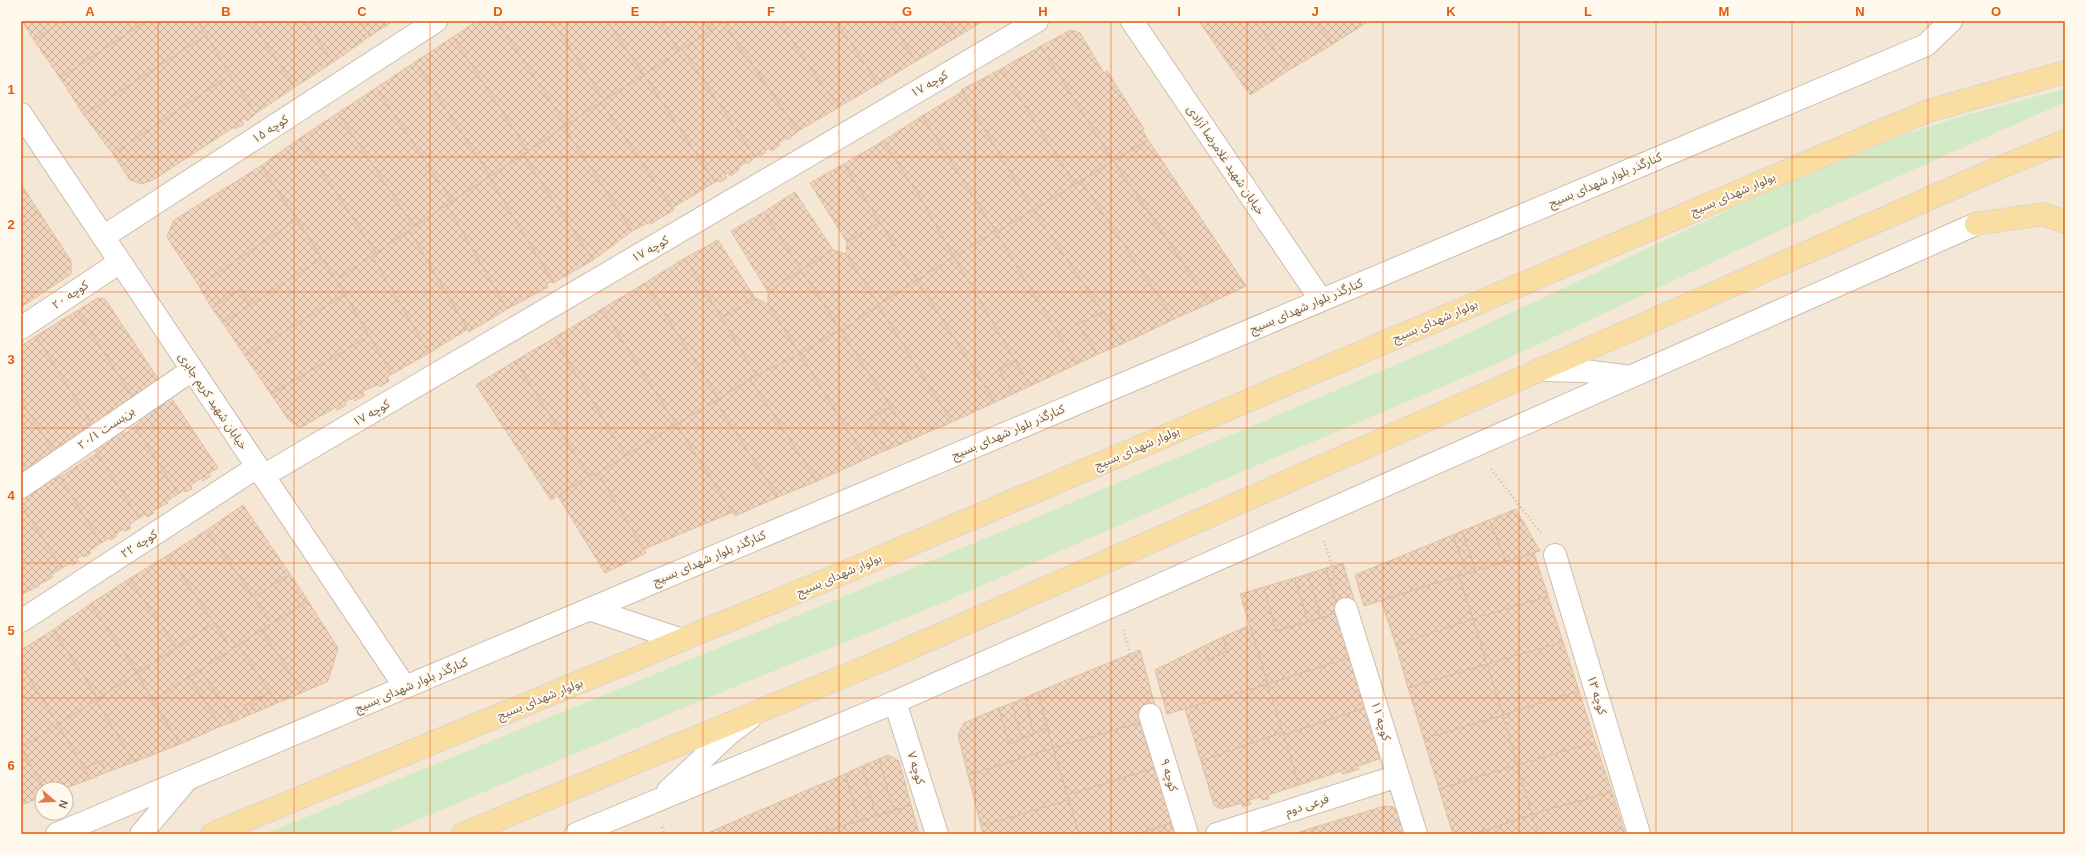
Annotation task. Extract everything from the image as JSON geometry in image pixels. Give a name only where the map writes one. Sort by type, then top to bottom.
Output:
[{"type":"main road","name":"بولوار شهدای بسیج","points":[[212,834],[841,574],[1928,112],[2065,72]]},
{"type":"main road","points":[[463,834],[878,662],[1996,169],[2065,141]]},
{"type":"main road","points":[[1976,224],[2042,214],[2065,222]]},
{"type":"street","name":"کوچه ۱۵","points":[[103,237],[436,21]]},
{"type":"street","name":"کوچه ۱۷","points":[[260,472],[1037,21]]},
{"type":"street","name":"خیابان شهید غلامرضا آزادی","points":[[1132,21],[1321,300]]},
{"type":"street","name":"کنارگذر بلوار شهدای بسیج","points":[[58,834],[1926,45],[1951,21]]},
{"type":"street","name":"خیابان شهید کریم جابری","points":[[21,114],[405,687]]},
{"type":"street","points":[[576,834],[895,702],[1976,224]]},
{"type":"street","name":"کوچه ۲۰","points":[[21,328],[120,262]]},
{"type":"street","name":"بن‌بست ۲۰/۱","points":[[21,487],[192,370]]},
{"type":"street","points":[[1540,370],[1585,371],[1631,377]]},
{"type":"street","name":"کوچه ۲۲","points":[[21,621],[260,472]]},
{"type":"street","name":"کوچه ۱۳","points":[[1556,555],[1639,834]]},
{"type":"street","points":[[589,609],[682,640]]},
{"type":"street","name":"کوچه ۱۱","points":[[1346,609],[1416,834]]},
{"type":"street","name":"کوچه ۷","points":[[895,702],[937,834]]},
{"type":"street","points":[[658,800],[730,733],[759,711]]},
{"type":"street","name":"کوچه ۹","points":[[1150,715],[1187,834]]},
{"type":"street","name":"فرعی دوم","points":[[1217,834],[1398,776]]},
{"type":"street","points":[[140,834],[189,778]]},
{"type":"path","points":[[1472,446],[1542,533],[1556,555]]},
{"type":"path","points":[[1316,516],[1346,609]]},
{"type":"path","points":[[1116,605],[1150,715]]},
{"type":"shaded area","points":[[21,21],[2065,21],[2065,834],[21,834]]},
{"type":"green space","points":[[2065,89],[2065,102],[1821,211],[1507,359],[1211,485],[942,603],[707,698],[384,834],[265,834],[1035,518],[1443,345],[1763,194],[1903,135],[1966,115]]},
{"type":"building","points":[[22,21],[62,21],[34,40]]},
{"type":"building","points":[[62,21],[146,21],[60,78],[34,40]]},
{"type":"building","points":[[146,21],[197,21],[206,35],[84,115],[60,78]]},
{"type":"building","points":[[197,21],[251,21],[295,87],[256,113],[230,75]]},
{"type":"building","points":[[251,21],[305,21],[333,62],[295,87]]},
{"type":"building","points":[[305,21],[360,21],[370,36],[333,62]]},
{"type":"building","points":[[360,21],[393,21],[370,36]]},
{"type":"building","points":[[477,21],[497,21],[566,125],[528,151],[453,37]]},
{"type":"building","points":[[497,21],[552,21],[604,100],[566,125]]},
{"type":"building","points":[[552,21],[607,21],[644,75],[604,100]]},
{"type":"building","points":[[607,21],[659,21],[679,51],[644,75]]},
{"type":"building","points":[[659,21],[706,21],[712,30],[679,51]]},
{"type":"building","points":[[706,21],[726,21],[712,30]]},
{"type":"building","points":[[779,21],[822,85],[839,107],[798,131],[742,52],[724,22]]},
{"type":"building","points":[[779,21],[836,21],[878,84],[839,107],[822,85]]},
{"type":"building","points":[[836,21],[890,21],[916,61],[878,84]]},
{"type":"building","points":[[890,21],[946,21],[957,37],[916,61]]},
{"type":"building","points":[[946,21],[983,21],[957,37]]},
{"type":"building","points":[[1199,21],[1255,21],[1289,70],[1250,95]]},
{"type":"building","points":[[1255,21],[1316,21],[1333,44],[1289,70]]},
{"type":"building","points":[[1316,21],[1369,21],[1333,44]]},
{"type":"building","points":[[724,22],[798,131],[788,140],[787,137],[778,143],[780,145],[772,151],[770,148],[760,156],[759,154],[755,157],[682,49]]},
{"type":"building","points":[[1071,30],[1080,33],[1104,73],[1107,71],[1144,129],[1142,130],[1148,140],[1113,161],[1041,46]]},
{"type":"building","points":[[206,35],[230,75],[113,154],[84,115]]},
{"type":"building","points":[[453,37],[528,151],[490,176],[415,62]]},
{"type":"building","points":[[1041,46],[1113,161],[1075,184],[1001,69]]},
{"type":"building","points":[[682,49],[755,157],[748,164],[746,162],[738,168],[739,170],[730,176],[728,173],[725,175],[727,178],[720,182],[719,180],[715,182],[644,75]]},
{"type":"building","points":[[415,62],[490,176],[452,201],[376,88]]},
{"type":"building","points":[[1001,69],[1075,184],[1033,210],[961,90]]},
{"type":"building","points":[[230,75],[256,113],[247,121],[245,118],[241,120],[244,124],[235,129],[234,127],[153,180],[141,184],[130,180],[113,154]]},
{"type":"building","points":[[644,75],[715,182],[672,208],[601,102]]},
{"type":"building","points":[[376,88],[452,201],[414,227],[338,113]]},
{"type":"building","points":[[962,92],[1033,210],[996,232],[922,116]]},
{"type":"building","points":[[601,102],[674,210],[650,224],[649,222],[632,231],[564,127]]},
{"type":"building","points":[[338,113],[414,227],[376,253],[300,138]]},
{"type":"building","points":[[922,116],[995,231],[954,257],[918,194],[883,141]]},
{"type":"building","points":[[564,127],[632,231],[593,260],[523,155]]},
{"type":"building","points":[[300,138],[376,253],[336,280],[261,166]]},
{"type":"building","points":[[1148,140],[1246,286],[1210,303],[1113,161]]},
{"type":"building","points":[[883,141],[918,194],[954,257],[917,280],[844,164]]},
{"type":"building","points":[[523,155],[593,260],[553,283],[489,177]]},
{"type":"building","points":[[1113,161],[1153,217],[1210,303],[1174,319],[1081,181]]},
{"type":"building","points":[[844,164],[880,222],[847,242],[810,183]]},
{"type":"building","points":[[261,166],[297,219],[199,286],[167,237],[174,220]]},
{"type":"building","points":[[489,177],[553,281],[546,284],[548,287],[507,309],[447,205]]},
{"type":"building","points":[[1081,181],[1174,319],[1124,343],[1033,210]]},
{"type":"building","points":[[21,184],[39,212],[21,224]]},
{"type":"building","points":[[795,192],[833,250],[801,270],[764,212]]},
{"type":"building","points":[[447,205],[507,309],[469,332],[409,230]]},
{"type":"building","points":[[1033,210],[1103,312],[1077,324],[1098,354],[1077,364],[996,232]]},
{"type":"building","points":[[39,212],[71,261],[71,274],[21,307],[21,224]]},
{"type":"building","points":[[764,212],[801,270],[768,292],[731,231]]},
{"type":"building","points":[[297,219],[322,258],[250,305],[240,289],[212,308],[199,286]]},
{"type":"building","points":[[880,222],[917,280],[879,305],[846,254],[847,242]]},
{"type":"building","points":[[409,230],[468,329],[429,353],[372,256]]},
{"type":"building","points":[[995,231],[1077,364],[1030,386],[954,257]]},
{"type":"building","points":[[718,240],[755,298],[722,318],[685,258]]},
{"type":"building","points":[[833,250],[846,254],[879,305],[841,331],[801,270]]},
{"type":"building","points":[[372,256],[429,353],[392,374],[336,280]]},
{"type":"building","points":[[954,257],[1015,360],[999,370],[1013,394],[995,402],[917,280]]},
{"type":"building","points":[[322,258],[345,294],[245,356],[223,323]]},
{"type":"building","points":[[685,258],[756,375],[719,399],[645,283]]},
{"type":"building","points":[[801,270],[840,329],[800,354],[768,304],[768,292]]},
{"type":"building","points":[[917,280],[995,402],[952,422],[878,305]]},
{"type":"building","points":[[645,283],[719,399],[676,424],[602,309]]},
{"type":"building","points":[[240,289],[250,305],[223,323],[212,308]]},
{"type":"building","points":[[345,294],[369,336],[271,394],[245,356]]},
{"type":"building","points":[[98,298],[105,299],[158,379],[151,388],[134,399],[77,311]]},
{"type":"building","points":[[755,298],[768,304],[800,354],[756,375],[722,318]]},
{"type":"building","points":[[878,305],[952,422],[912,439],[841,331]]},
{"type":"building","points":[[602,309],[676,424],[626,456],[554,338]]},
{"type":"building","points":[[77,311],[134,399],[92,425],[36,336]]},
{"type":"building","points":[[1103,312],[1124,343],[1098,354],[1077,324]]},
{"type":"building","points":[[840,329],[890,406],[867,421],[886,450],[866,459],[800,354]]},
{"type":"building","points":[[36,336],[92,425],[72,437],[74,439],[68,443],[62,444],[63,447],[58,450],[56,448],[53,450],[21,401],[21,346]]},
{"type":"building","points":[[369,336],[392,374],[387,377],[389,381],[380,387],[379,384],[362,392],[365,395],[355,401],[353,398],[345,402],[346,405],[337,410],[336,407],[300,428],[288,419],[271,394]]},
{"type":"building","points":[[554,338],[626,456],[598,473],[589,476],[515,361]]},
{"type":"building","points":[[800,354],[866,459],[817,481],[750,379]]},
{"type":"building","points":[[1015,360],[1030,386],[1013,394],[999,370]]},
{"type":"building","points":[[515,361],[589,476],[551,500],[476,385]]},
{"type":"building","points":[[750,379],[817,481],[778,497],[715,401]]},
{"type":"building","points":[[170,396],[218,468],[209,473],[211,476],[203,481],[201,478],[191,485],[192,489],[185,492],[184,490],[178,494],[135,426],[140,422],[138,418]]},
{"type":"building","points":[[21,401],[53,450],[48,453],[49,455],[23,470],[21,473]]},
{"type":"building","points":[[715,401],[778,497],[735,516],[676,424]]},
{"type":"building","points":[[890,406],[912,439],[899,445],[878,413]]},
{"type":"building","points":[[878,413],[899,445],[886,450],[867,421]]},
{"type":"building","points":[[676,424],[733,512],[644,549],[598,473]]},
{"type":"building","points":[[135,426],[178,494],[167,501],[168,503],[152,511],[154,513],[147,517],[145,514],[139,518],[93,447],[112,434],[126,433]]},
{"type":"building","points":[[97,453],[139,518],[129,525],[131,528],[125,531],[123,529],[116,534],[117,536],[110,540],[109,538],[101,543],[60,477]]},
{"type":"building","points":[[55,470],[101,543],[89,551],[91,553],[84,557],[83,555],[77,559],[79,561],[72,565],[70,563],[62,568],[21,504],[21,493]]},
{"type":"building","points":[[598,473],[646,553],[605,573],[558,496],[589,476]]},
{"type":"building","points":[[21,504],[62,568],[51,575],[53,577],[22,594]]},
{"type":"building","points":[[243,505],[290,574],[254,597],[207,530]]},
{"type":"building","points":[[1516,509],[1540,551],[1506,561],[1489,520]]},
{"type":"building","points":[[1489,520],[1506,561],[1476,571],[1462,531]]},
{"type":"building","points":[[207,530],[272,624],[232,649],[168,555]]},
{"type":"building","points":[[1462,531],[1476,571],[1467,573],[1453,535]]},
{"type":"building","points":[[1453,535],[1467,573],[1364,606],[1355,575]]},
{"type":"building","points":[[1534,553],[1548,596],[1473,619],[1459,576]]},
{"type":"building","points":[[168,555],[214,623],[177,648],[129,579]]},
{"type":"building","points":[[1343,563],[1356,607],[1339,612],[1326,568]]},
{"type":"building","points":[[1326,568],[1339,612],[1321,618],[1308,574]]},
{"type":"building","points":[[290,574],[308,601],[272,624],[254,597]]},
{"type":"building","points":[[1308,574],[1321,618],[1308,622],[1295,578]]},
{"type":"building","points":[[1459,576],[1473,619],[1396,645],[1381,600]]},
{"type":"building","points":[[1295,578],[1308,622],[1276,631],[1264,587]]},
{"type":"building","points":[[129,579],[177,648],[138,673],[90,604]]},
{"type":"building","points":[[1264,587],[1276,631],[1339,612],[1352,657],[1268,684],[1240,594]]},
{"type":"building","points":[[1548,596],[1563,642],[1487,664],[1473,619]]},
{"type":"building","points":[[308,601],[338,648],[328,681],[303,692],[261,630]]},
{"type":"building","points":[[90,604],[138,673],[98,698],[53,630]]},
{"type":"building","points":[[1473,619],[1487,664],[1408,688],[1396,645]]},
{"type":"building","points":[[214,623],[232,649],[152,701],[137,673]]},
{"type":"building","points":[[1250,625],[1268,684],[1167,714],[1155,670],[1204,646],[1208,660],[1227,651],[1223,637]]},
{"type":"building","points":[[53,630],[98,698],[58,724],[21,665],[21,650]]},
{"type":"building","points":[[261,630],[303,692],[277,703],[238,645]]},
{"type":"building","points":[[1223,637],[1227,651],[1208,660],[1204,646]]},
{"type":"building","points":[[1563,642],[1579,691],[1503,715],[1487,664]]},
{"type":"building","points":[[238,645],[270,692],[245,704],[249,715],[235,721],[200,670]]},
{"type":"building","points":[[1140,650],[1158,717],[1053,748],[1038,692]]},
{"type":"building","points":[[1352,657],[1367,707],[1284,735],[1267,684]]},
{"type":"building","points":[[1487,664],[1503,715],[1424,739],[1408,688]]},
{"type":"building","points":[[21,665],[58,724],[21,748]]},
{"type":"building","points":[[200,670],[235,721],[221,726],[189,677]]},
{"type":"building","points":[[137,673],[180,744],[134,762],[96,700]]},
{"type":"building","points":[[189,677],[221,726],[180,744],[152,701]]},
{"type":"building","points":[[1267,684],[1283,732],[1201,761],[1185,709]]},
{"type":"building","points":[[1579,691],[1595,742],[1517,765],[1503,715]]},
{"type":"building","points":[[270,692],[277,703],[266,708],[260,697]]},
{"type":"building","points":[[1038,692],[1047,728],[1034,734],[1025,698]]},
{"type":"building","points":[[260,697],[266,708],[256,712],[251,702]]},
{"type":"building","points":[[1025,698],[1034,734],[1022,739],[1012,703]]},
{"type":"building","points":[[96,700],[134,762],[107,772],[101,761],[84,768],[58,724]]},
{"type":"building","points":[[251,702],[256,712],[249,715],[245,704]]},
{"type":"building","points":[[1012,703],[1022,739],[1009,744],[999,708]]},
{"type":"building","points":[[1367,707],[1382,754],[1379,759],[1358,766],[1359,769],[1343,774],[1341,771],[1299,785],[1284,735]]},
{"type":"building","points":[[999,708],[1009,744],[1047,728],[1053,748],[968,775],[958,735],[964,723]]},
{"type":"building","points":[[1503,715],[1517,765],[1439,789],[1424,739]]},
{"type":"building","points":[[1143,722],[1158,767],[1067,795],[1053,748]]},
{"type":"building","points":[[58,724],[90,779],[74,785],[74,781],[40,781],[21,748]]},
{"type":"building","points":[[1283,732],[1299,785],[1268,795],[1269,799],[1262,800],[1261,797],[1249,800],[1251,804],[1243,807],[1241,803],[1221,809],[1214,805],[1201,761]]},
{"type":"building","points":[[1595,742],[1612,792],[1532,814],[1517,765]]},
{"type":"building","points":[[1053,748],[1069,800],[981,826],[968,775]]},
{"type":"building","points":[[21,750],[40,781],[34,781],[34,800],[21,805]]},
{"type":"building","points":[[888,755],[899,761],[911,805],[894,811],[879,759]]},
{"type":"building","points":[[879,759],[894,811],[876,816],[862,766]]},
{"type":"building","points":[[101,761],[107,772],[90,779],[84,768]]},
{"type":"building","points":[[1517,765],[1532,814],[1474,834],[1453,834],[1439,789]]},
{"type":"building","points":[[862,766],[876,816],[859,821],[845,774]]},
{"type":"building","points":[[1158,767],[1175,822],[1137,834],[1079,834],[1067,795]]},
{"type":"building","points":[[845,774],[859,821],[816,834],[705,834]]},
{"type":"building","points":[[1612,792],[1625,834],[1538,834],[1532,814]]},
{"type":"building","points":[[1069,800],[1079,834],[983,834],[981,826]]},
{"type":"building","points":[[911,805],[919,834],[816,834],[846,825]]},
{"type":"building","points":[[1385,806],[1393,807],[1397,811],[1405,834],[1314,834],[1312,828]]},
{"type":"building","points":[[1532,814],[1538,834],[1474,834],[1491,829]]},
{"type":"building","points":[[1171,823],[1175,834],[1137,834]]},
{"type":"building","points":[[1312,828],[1314,834],[1293,834]]}]
